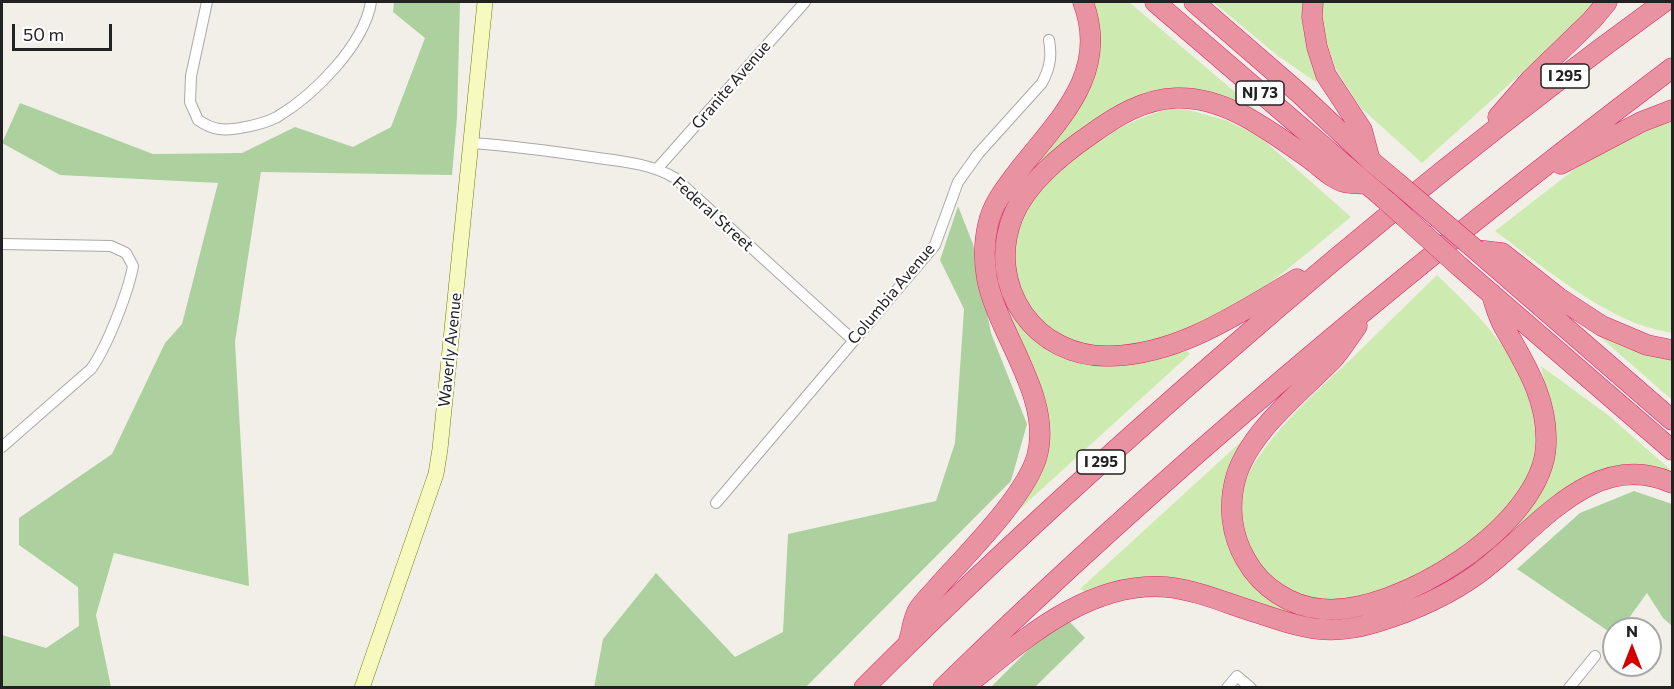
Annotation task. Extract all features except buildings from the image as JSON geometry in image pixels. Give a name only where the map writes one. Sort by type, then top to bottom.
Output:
[{"type":"highway","points":[[909,642],[918,611],[1000,516],[1032,470],[1037,455],[1040,441],[1039,419],[1032,393],[990,289],[987,278],[986,242],[989,221],[999,197],[1062,117],[1085,77],[1089,55],[1089,30],[1083,2]]},
{"type":"highway","name":"NJ 73","points":[[1155,2],[1672,450]]},
{"type":"highway","name":"NJ 73","points":[[1194,2],[1299,93],[1370,160],[1672,420]]},
{"type":"highway","points":[[1313,2],[1312,17],[1317,47],[1326,75],[1362,130],[1370,160]]},
{"type":"highway","points":[[1467,153],[1531,79],[1592,21],[1607,2]]},
{"type":"highway","name":"I 295","points":[[864,687],[1015,541],[1176,394],[1348,248],[1467,153],[1664,2]]},
{"type":"highway","points":[[943,687],[1099,540],[1376,300],[1511,191],[1672,68]]},
{"type":"highway","points":[[1348,248],[1211,329],[1158,349],[1108,356],[1074,352],[1053,342],[1033,327],[1014,298],[1004,263],[1006,238],[1014,214],[1037,180],[1078,143],[1102,126],[1126,111],[1151,101],[1176,98],[1200,100],[1223,107],[1269,131],[1343,182],[1366,184]]},
{"type":"highway","points":[[1511,191],[1623,131],[1672,110]]},
{"type":"highway","points":[[1476,250],[1502,254],[1559,298],[1602,326],[1647,345],[1672,351]]},
{"type":"highway","points":[[1376,300],[1334,358],[1294,396],[1266,427],[1249,452],[1237,476],[1231,501],[1233,526],[1240,550],[1252,571],[1269,588],[1288,600],[1310,608],[1336,610],[1360,606],[1433,577],[1455,564],[1497,532],[1517,512],[1532,492],[1545,457],[1545,419],[1529,369],[1503,325],[1491,293]]},
{"type":"highway","points":[[963,687],[1017,644],[1075,608],[1105,596],[1136,588],[1166,587],[1194,593],[1313,629],[1344,630],[1373,623],[1425,603],[1478,573],[1573,495],[1596,481],[1622,474],[1644,474],[1672,483]]},
{"type":"street","points":[[207,2],[191,76],[190,102],[198,120],[219,129],[242,128],[276,118],[312,90],[356,39],[368,15],[371,2]]},
{"type":"street","name":"Waverly Avenue","points":[[362,687],[436,474],[485,2]]},
{"type":"street","name":"Granite Avenue","points":[[657,169],[805,2]]},
{"type":"street","name":"Columbia Avenue","points":[[716,503],[935,245],[958,182],[978,154],[1041,83],[1050,64],[1052,53],[1049,39]]},
{"type":"street","name":"Federal Street","points":[[472,143],[626,162],[657,169],[675,178],[853,339]]},
{"type":"street","points":[[2,244],[118,247],[126,253],[132,266],[126,290],[99,357],[91,369],[2,447]]},
{"type":"street","points":[[1569,687],[1595,656]]},
{"type":"street","points":[[1227,687],[1237,676],[1251,687]]},
{"type":"green space","points":[[394,2],[460,2],[457,118],[452,175],[261,172],[235,342],[249,586],[114,553],[96,615],[111,687],[2,687],[2,635],[46,648],[79,626],[78,587],[19,545],[19,518],[112,454],[165,343],[182,324],[218,183],[60,175],[2,143],[20,103],[153,154],[242,153],[295,127],[353,147],[391,127],[425,38],[393,12]]},
{"type":"green space","points":[[1092,2],[1129,2],[1269,121],[1212,95],[1083,129],[997,244],[1044,345],[1162,357],[1187,351],[1190,354],[1010,518],[1044,462],[995,283],[993,235],[1003,205],[1073,115],[1088,91],[1097,64]]},
{"type":"green space","points":[[1213,2],[1304,2],[1308,50],[1316,82],[1278,56]]},
{"type":"green space","points":[[1321,2],[1595,2],[1576,24],[1422,163],[1360,107],[1336,69],[1321,25]]},
{"type":"green space","points":[[1170,109],[1189,110],[1225,120],[1259,136],[1351,217],[1274,280],[1215,318],[1161,341],[1136,347],[1093,346],[1074,341],[1056,332],[1040,319],[1028,303],[1019,282],[1015,267],[1014,242],[1022,219],[1035,197],[1053,176],[1075,157],[1098,140],[1123,127]]},
{"type":"green space","points":[[1672,118],[1672,333],[1624,318],[1601,306],[1495,231],[1584,162],[1609,147]]},
{"type":"green space","points":[[958,206],[973,244],[991,333],[1027,424],[1011,481],[806,687],[594,688],[603,639],[656,573],[735,657],[783,632],[788,534],[936,501],[955,443],[964,309],[940,260]]},
{"type":"green space","points":[[1437,275],[1470,307],[1500,342],[1524,381],[1532,402],[1538,433],[1536,459],[1530,476],[1508,510],[1488,528],[1464,547],[1409,579],[1381,591],[1355,598],[1332,601],[1299,595],[1271,577],[1248,544],[1241,508],[1243,489],[1249,473],[1273,438],[1289,420]]},
{"type":"green space","points":[[1590,328],[1644,353],[1672,359],[1672,400]]},
{"type":"green space","points":[[1541,366],[1608,415],[1672,471],[1671,473],[1618,468],[1585,477],[1476,565],[1429,593],[1355,620],[1318,622],[1216,590],[1093,592],[1080,589],[1256,428],[1230,473],[1246,576],[1343,617],[1513,527],[1554,426]]},
{"type":"green space","points":[[1634,491],[1672,504],[1672,626],[1663,618],[1647,593],[1630,617],[1602,617],[1602,627],[1517,569],[1580,513]]},
{"type":"green space","points":[[1068,620],[1085,638],[1035,687],[990,688],[1039,639]]}]
